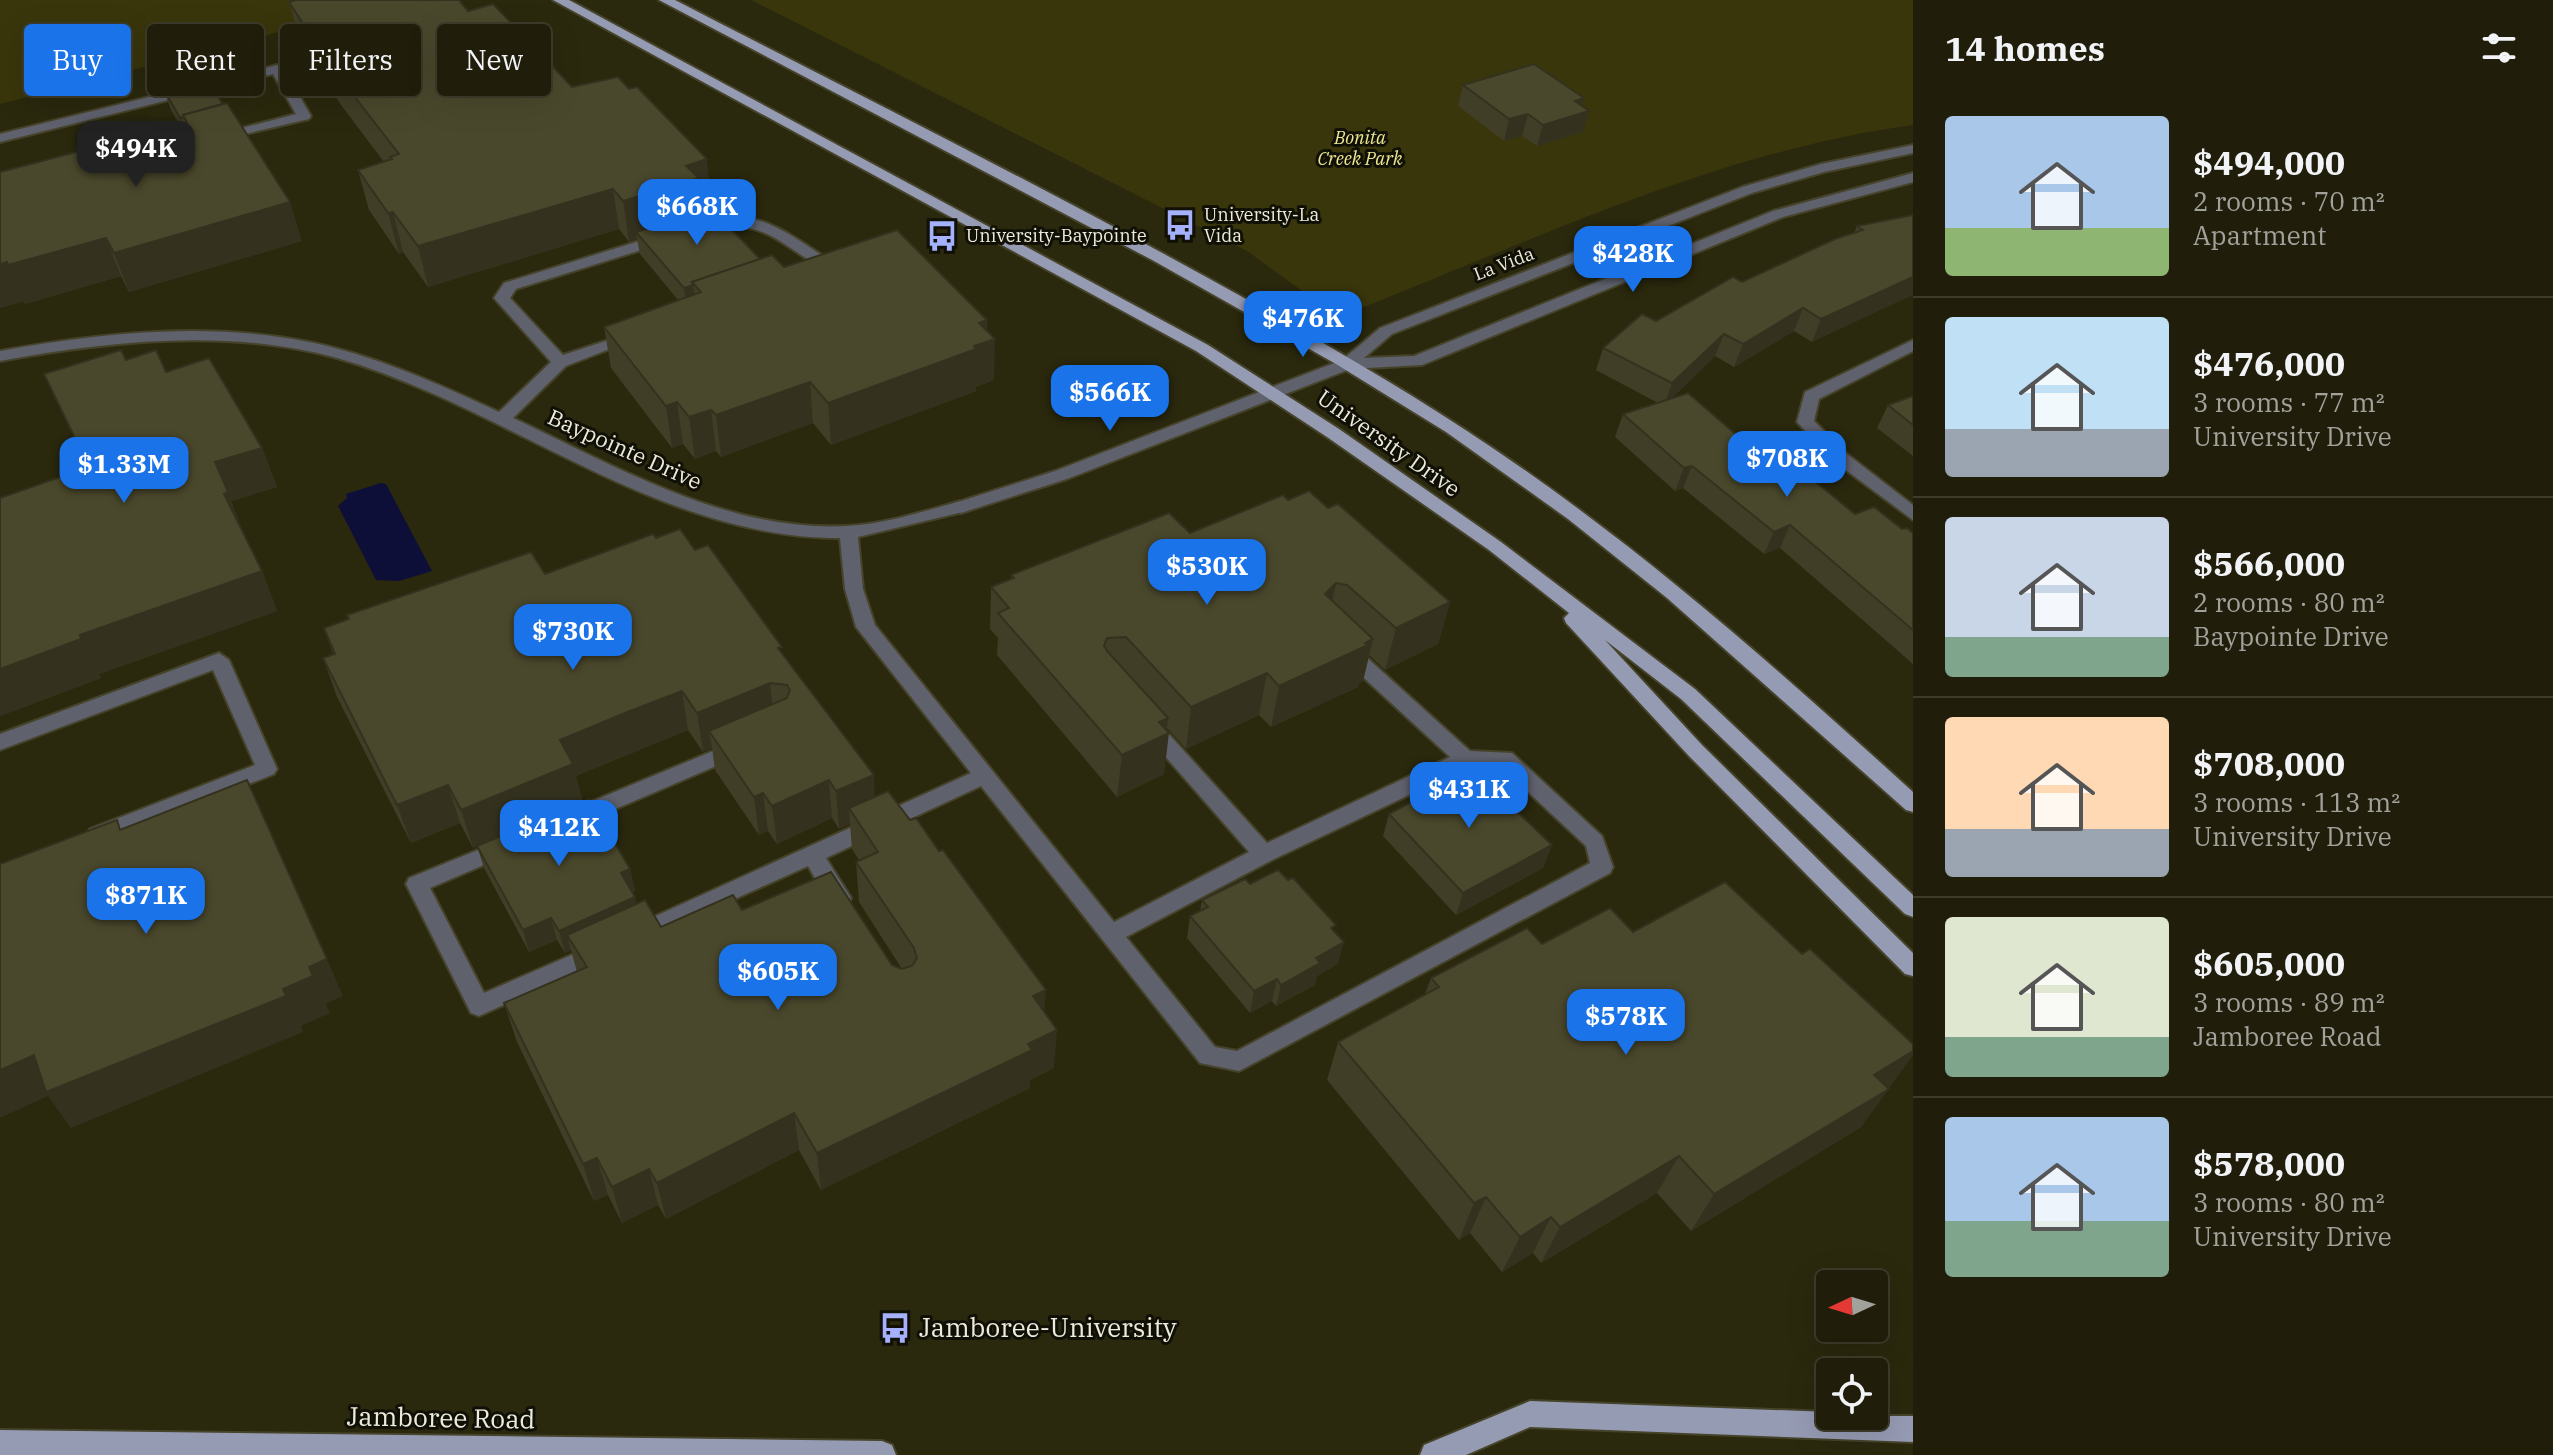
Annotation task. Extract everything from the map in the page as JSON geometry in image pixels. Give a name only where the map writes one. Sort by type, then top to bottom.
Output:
[{"type":"main road","name":"University Drive","points":[[559,0],[1202,348],[1271,392],[1535,577],[1688,694],[1913,908]]},
{"type":"main road","name":"University Drive","points":[[665,0],[1140,245],[1348,364],[1522,476],[1769,671],[1913,804]]},
{"type":"main road","points":[[1535,577],[1695,750],[1913,967]]},
{"type":"main road","points":[[1434,1455],[1530,1414],[1913,1429]]},
{"type":"main road","name":"Jamboree Road","points":[[0,1444],[882,1455]]},
{"type":"street","points":[[0,138],[277,69],[304,116],[198,144]]},
{"type":"street","name":"La Vida","points":[[1348,364],[1386,331],[1747,190],[1821,168],[1913,149]]},
{"type":"street","name":"La Vida","points":[[1271,392],[1348,364],[1416,361],[1778,214],[1913,177]]},
{"type":"street","points":[[560,362],[502,298],[510,286],[730,218],[756,220],[821,261],[820,274],[806,279]]},
{"type":"street","points":[[501,420],[560,362],[647,333]]},
{"type":"street","name":"Baypointe Drive","points":[[0,356],[108,340],[183,337],[269,342],[340,354],[427,387],[678,503],[752,524],[796,531],[849,532],[961,507],[1061,475],[1271,392]]},
{"type":"street","points":[[1913,345],[1811,396],[1805,422],[1841,458],[1913,514]]},
{"type":"street","points":[[849,532],[854,589],[866,627],[1109,935],[1208,1056],[1239,1061],[1602,867],[1595,842],[1505,758],[1465,759],[1264,854],[1109,935]]},
{"type":"street","points":[[1329,634],[1465,759]]},
{"type":"street","points":[[0,742],[219,660],[267,769],[74,844]]},
{"type":"street","points":[[1133,708],[1264,854]]},
{"type":"street","points":[[548,828],[752,742]]},
{"type":"street","points":[[519,841],[417,884],[479,1006],[985,776]]},
{"type":"street","points":[[812,854],[854,919]]},
{"type":"green space","points":[[0,0],[403,0],[310,24],[280,24],[280,32],[264,36],[264,24],[147,24],[147,66],[131,70],[131,24],[24,24],[24,96],[31,96],[0,104]]},
{"type":"green space","name":"Bonita Creek Park","points":[[751,0],[1913,0],[1913,125],[1842,137],[1702,175],[1566,225],[1364,307],[1320,304],[1247,251]]},
{"type":"shaded area","points":[[386,484],[432,571],[399,581],[376,580],[338,506],[347,498],[346,494]]},
{"type":"building","points":[[459,0],[468,11],[493,4],[512,24],[437,24],[437,96],[551,96],[551,65],[572,87],[618,77],[629,89],[637,87],[707,159],[686,166],[699,178],[623,201],[613,189],[418,246],[393,212],[388,213],[358,170],[399,154],[354,96],[421,96],[421,24],[303,24],[289,2]]},
{"type":"building","points":[[1534,64],[1584,98],[1575,101],[1589,111],[1543,125],[1528,114],[1509,119],[1463,85]]},
{"type":"building","points":[[168,96],[218,96],[223,104],[183,115],[180,118]]},
{"type":"building","points":[[227,103],[290,202],[114,253],[106,238],[8,265],[7,262],[0,264],[0,172],[187,123],[183,115]]},
{"type":"building","points":[[712,209],[760,259],[692,282],[693,285],[684,288],[636,232]]},
{"type":"building","points":[[1913,215],[1913,277],[1821,319],[1803,308],[1743,344],[1724,334],[1672,383],[1603,348],[1642,314],[1656,321],[1733,277],[1742,282],[1835,239],[1863,230],[1857,226]]},
{"type":"building","points":[[897,230],[987,320],[979,323],[995,339],[974,346],[976,349],[828,403],[810,382],[716,415],[711,410],[689,417],[677,402],[666,406],[604,327],[701,292],[692,282],[772,255],[784,267]]},
{"type":"building","points":[[121,350],[126,360],[156,350],[166,372],[209,358],[262,448],[215,462],[228,492],[224,494],[262,571],[80,635],[81,639],[0,669],[0,498],[89,467],[44,374]]},
{"type":"building","points":[[1688,393],[1759,454],[1774,448],[1855,514],[1874,507],[1902,529],[1907,528],[1913,533],[1913,630],[1790,525],[1774,532],[1692,466],[1684,468],[1623,414]]},
{"type":"building","points":[[1913,396],[1913,425],[1888,405]]},
{"type":"building","points":[[1309,491],[1328,508],[1338,504],[1450,602],[1396,628],[1347,585],[1336,583],[1325,594],[1373,639],[1365,643],[1368,645],[1279,686],[1267,673],[1191,707],[1126,637],[1107,638],[1104,646],[1107,651],[1168,718],[1159,722],[1169,733],[1122,755],[998,613],[1009,608],[991,587],[1014,578],[1011,575],[1169,513],[1190,533],[1283,495],[1288,500]]},
{"type":"building","points":[[680,529],[695,550],[708,545],[782,647],[778,648],[874,775],[836,791],[829,780],[772,806],[763,793],[754,797],[709,731],[787,698],[790,690],[787,685],[770,683],[697,713],[682,691],[625,713],[560,740],[573,764],[461,810],[448,785],[397,805],[323,658],[335,654],[324,628],[349,619],[347,615],[531,552],[545,574],[653,534],[656,538]]},
{"type":"building","points":[[1474,770],[1552,845],[1463,893],[1389,814],[1417,799],[1412,794],[1451,775],[1455,779]]},
{"type":"building","points":[[247,780],[327,959],[309,967],[313,976],[283,989],[286,996],[46,1092],[34,1055],[0,1070],[0,864],[117,820],[120,830]]},
{"type":"building","points":[[888,791],[910,820],[916,818],[939,851],[943,850],[1046,990],[1033,996],[1057,1030],[1028,1044],[1032,1050],[817,1153],[794,1113],[657,1183],[649,1169],[612,1187],[597,1158],[583,1164],[504,1003],[587,967],[567,935],[645,900],[661,927],[733,895],[742,910],[831,872],[892,965],[901,969],[912,966],[917,958],[914,948],[856,862],[878,852],[849,808]]},
{"type":"building","points":[[589,799],[630,869],[621,873],[635,897],[559,931],[551,918],[523,930],[477,846]]},
{"type":"building","points":[[1278,870],[1288,880],[1293,878],[1336,925],[1331,928],[1344,942],[1316,958],[1320,963],[1281,985],[1277,979],[1254,991],[1190,916],[1208,907],[1202,900],[1245,879],[1250,884]]},
{"type":"building","points":[[1725,882],[1802,954],[1810,949],[1913,1044],[1913,1051],[1874,1075],[1889,1089],[1714,1194],[1679,1156],[1560,1227],[1551,1217],[1520,1237],[1486,1197],[1474,1203],[1338,1042],[1439,987],[1431,978],[1527,928],[1542,944],[1610,908],[1633,932]]},
{"type":"place","name":"University-La Vida","points":[[1180,225]]},
{"type":"place","name":"University-Baypointe","points":[[942,236]]},
{"type":"place","name":"Jamboree-University","points":[[895,1328]]}]
